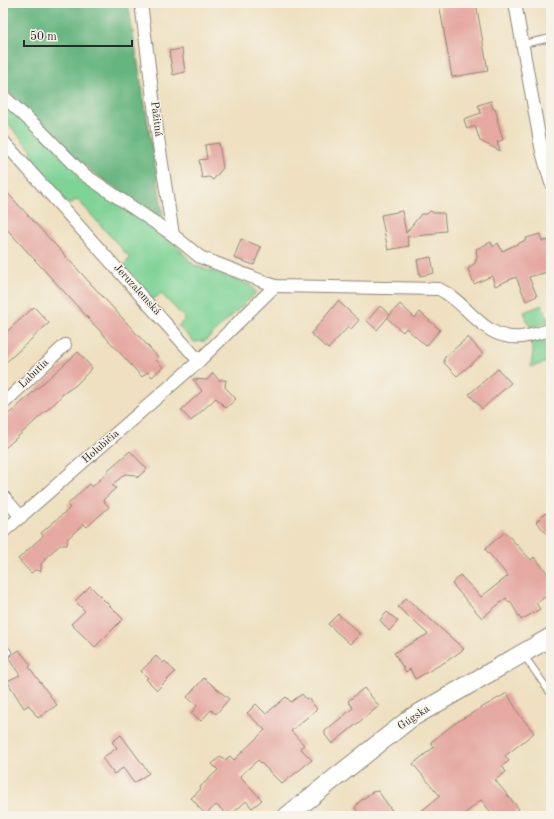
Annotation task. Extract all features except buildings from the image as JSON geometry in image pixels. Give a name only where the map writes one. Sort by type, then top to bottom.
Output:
[{"type":"main road","name":"Gúgska","points":[[287,816],[411,718],[551,636]]},
{"type":"street","name":"Pažitná","points":[[141,3],[158,138],[173,235]]},
{"type":"street","points":[[515,3],[542,152],[551,183]]},
{"type":"street","points":[[3,96],[38,128],[82,173],[173,235],[200,257],[274,286],[438,289],[448,293],[488,330],[504,336],[521,337],[551,330]]},
{"type":"street","name":"Jeruzalemská","points":[[3,140],[199,361]]},
{"type":"street","points":[[199,361],[274,286]]},
{"type":"street","name":"Labutia","points":[[3,404],[65,345]]},
{"type":"street","name":"Holubičia","points":[[3,532],[199,361]]},
{"type":"street","points":[[3,496],[21,517]]},
{"type":"lane","points":[[523,44],[551,38]]},
{"type":"lane","points":[[3,646],[8,652]]},
{"type":"lane","points":[[522,653],[551,694]]},
{"type":"green space","points":[[3,3],[128,3],[164,220],[89,170],[9,93],[3,89]]},
{"type":"green space","points":[[3,103],[171,240],[194,265],[251,285],[256,293],[205,341],[194,342],[178,326],[185,319],[161,293],[153,300],[123,266],[130,258],[77,199],[69,205],[26,159],[32,151],[3,118]]},
{"type":"green space","points":[[542,305],[549,322],[530,327],[524,312]]},
{"type":"green space","points":[[551,336],[551,361],[531,367],[533,351],[530,341]]}]
